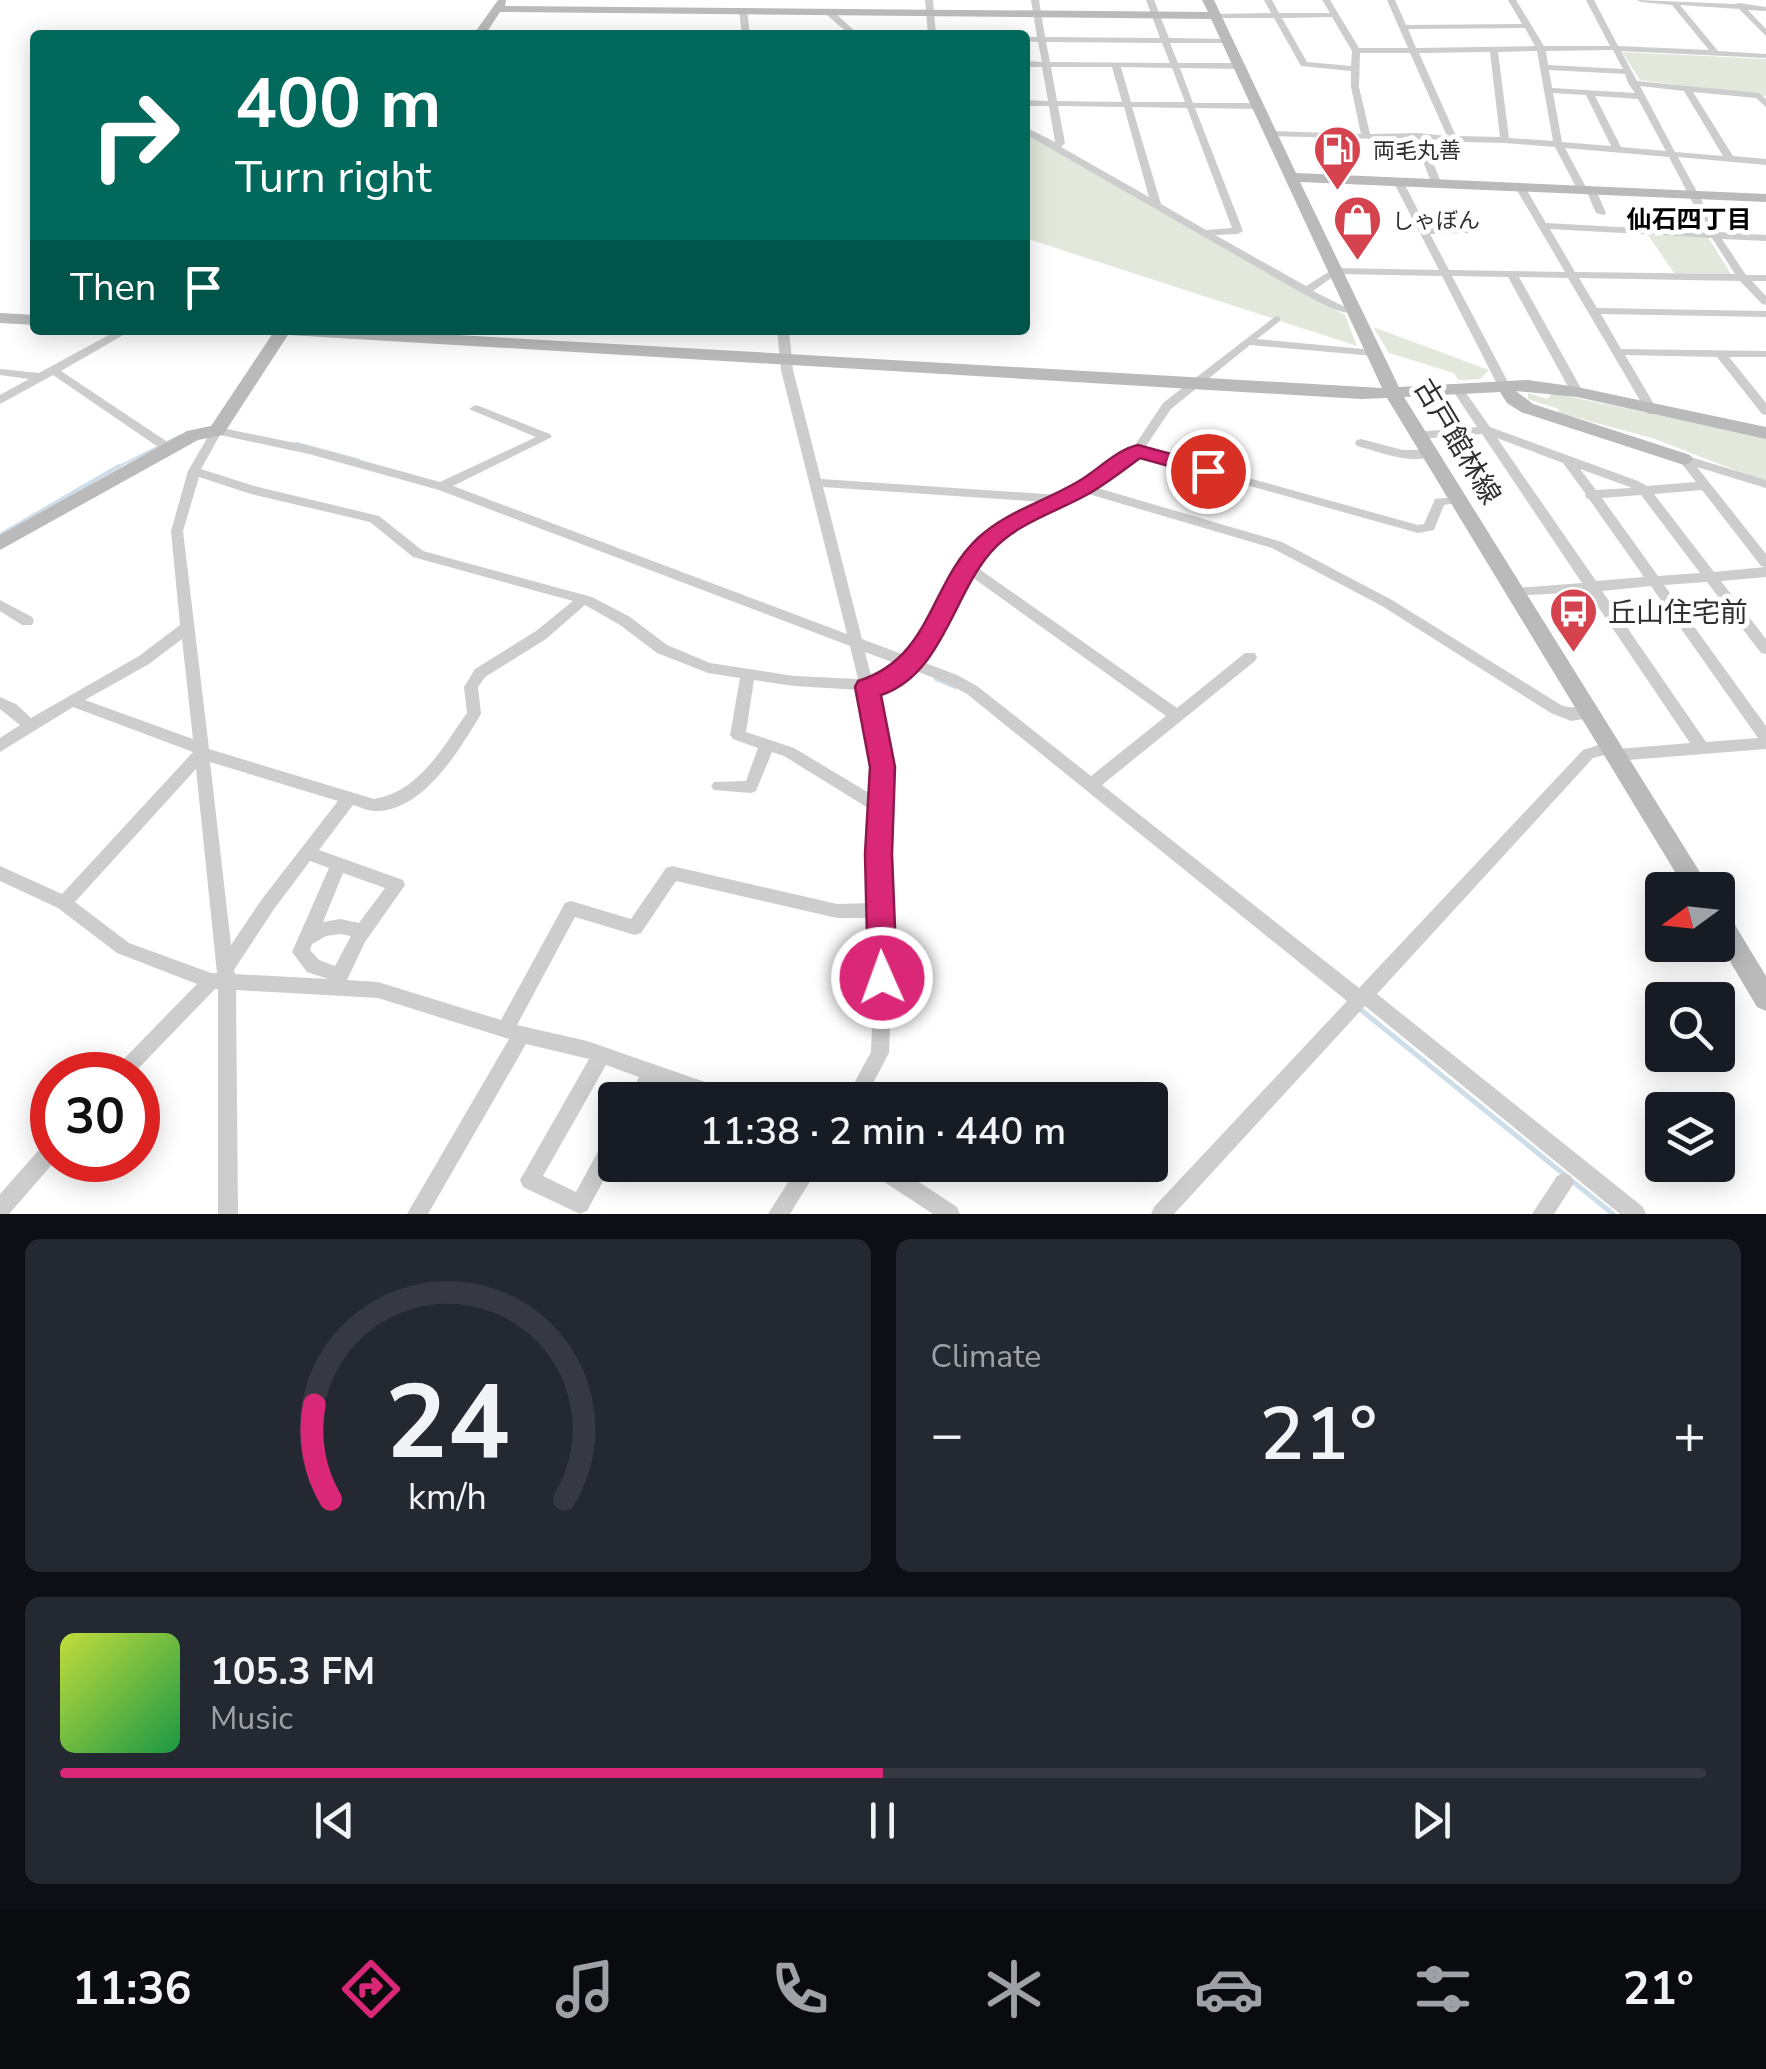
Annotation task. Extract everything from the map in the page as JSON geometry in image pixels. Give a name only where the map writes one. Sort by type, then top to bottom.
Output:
[{"type":"street","points":[[1035,0],[1060,144],[1055,147]]},
{"type":"street","points":[[1150,0],[1238,231],[1207,232]]},
{"type":"street","name":"古戸館林線","points":[[1208,0],[1393,393],[1688,872]]},
{"type":"street","points":[[1268,0],[1304,64],[1354,68]]},
{"type":"street","points":[[1326,0],[1356,51],[1354,68],[1366,134]]},
{"type":"street","points":[[1391,0],[1452,138]]},
{"type":"street","points":[[1512,0],[1541,49],[1558,144],[1601,213]]},
{"type":"street","points":[[1590,0],[1691,194],[1742,277],[1766,302]]},
{"type":"street","points":[[1640,0],[1766,9]]},
{"type":"street","points":[[1734,0],[1766,34]]},
{"type":"street","points":[[483,30],[500,5],[743,10],[930,7],[1038,15],[1335,15]]},
{"type":"street","points":[[1676,5],[1716,54]]},
{"type":"street","points":[[821,8],[849,30]]},
{"type":"street","points":[[743,10],[745,30]]},
{"type":"street","points":[[1405,28],[1527,26]]},
{"type":"street","points":[[1030,39],[1227,40]]},
{"type":"street","points":[[1356,51],[1614,48],[1766,56]]},
{"type":"street","points":[[1494,50],[1505,140]]},
{"type":"street","points":[[1030,64],[1239,66]]},
{"type":"street","points":[[1116,65],[1156,204]]},
{"type":"street","points":[[1544,68],[1759,96],[1766,104]]},
{"type":"street","points":[[1686,87],[1730,159]]},
{"type":"street","points":[[1549,90],[1639,96]]},
{"type":"street","points":[[1589,92],[1617,150]]},
{"type":"street","points":[[1030,103],[1258,106]]},
{"type":"street","points":[[1030,133],[1306,291],[1340,309],[1355,312]]},
{"type":"street","points":[[1271,134],[1505,140],[1766,162]]},
{"type":"street","points":[[1418,136],[1436,182]]},
{"type":"street","points":[[1291,177],[1766,198]]},
{"type":"street","points":[[1398,181],[1512,400],[1766,484]]},
{"type":"street","points":[[1520,186],[1568,274],[1652,410]]},
{"type":"street","points":[[1542,226],[1766,238]]},
{"type":"street","points":[[1424,231],[1470,230]]},
{"type":"street","points":[[1306,291],[1336,271],[1766,278]]},
{"type":"street","points":[[1512,274],[1577,392]]},
{"type":"street","points":[[1592,311],[1766,314]]},
{"type":"street","points":[[0,318],[30,320]]},
{"type":"street","points":[[194,472],[251,490],[374,519],[418,554],[584,599],[625,621],[662,648],[708,668],[880,686],[912,662],[930,640],[968,567],[985,544],[1012,523],[1084,488],[1138,451],[1167,406],[1276,318]]},
{"type":"street","points":[[0,400],[117,335]]},
{"type":"street","points":[[228,1214],[221,977],[177,531],[194,472],[283,335]]},
{"type":"street","points":[[369,335],[1393,393],[1503,384],[1577,392],[1766,433]]},
{"type":"street","points":[[783,335],[883,767],[880,1052],[864,1082]]},
{"type":"street","points":[[1249,342],[1374,353]]},
{"type":"street","points":[[1618,352],[1766,354]]},
{"type":"street","points":[[1721,354],[1766,411]]},
{"type":"street","points":[[0,372],[48,374],[168,448]]},
{"type":"street","points":[[1457,388],[1702,748]]},
{"type":"street","points":[[442,486],[546,437],[475,410]]},
{"type":"street","points":[[1419,435],[1486,430],[1644,490],[1766,649]]},
{"type":"street","points":[[0,542],[168,448],[194,435],[217,431],[310,450],[442,486],[912,662],[972,690],[1636,1214]]},
{"type":"street","points":[[1361,444],[1403,454],[1431,454]]},
{"type":"street","points":[[1138,451],[1418,530],[1429,527],[1439,502],[1458,499]]},
{"type":"street","points":[[1161,1214],[1588,754],[1766,740],[1567,458]]},
{"type":"street","points":[[1684,458],[1766,564]]},
{"type":"street","points":[[817,483],[1058,498]]},
{"type":"street","points":[[1590,495],[1703,486]]},
{"type":"street","points":[[1084,488],[1277,545],[1387,603],[1556,709],[1571,715],[1590,713]]},
{"type":"street","points":[[968,567],[1177,716]]},
{"type":"street","points":[[1516,593],[1766,572]]},
{"type":"street","points":[[72,700],[200,751],[374,805],[394,804],[415,790],[474,714],[471,687],[480,673],[541,635],[584,599]]},
{"type":"street","points":[[0,605],[26,620]]},
{"type":"street","points":[[0,746],[144,660],[186,628]]},
{"type":"street","points":[[1091,784],[1250,656]]},
{"type":"street","points":[[748,675],[738,734],[802,759],[880,808]]},
{"type":"street","points":[[0,703],[30,726]]},
{"type":"street","points":[[719,786],[752,787],[768,745]]},
{"type":"street","points":[[64,903],[200,751]]},
{"type":"street","points":[[144,1052],[221,977],[350,798]]},
{"type":"street","points":[[307,853],[398,885],[362,933],[337,982]]},
{"type":"street","points":[[337,982],[313,966],[301,952],[339,863]]},
{"type":"street","points":[[0,873],[64,903],[123,948],[221,977],[337,982],[378,990],[602,1055],[680,1082]]},
{"type":"street","points":[[417,1214],[514,1032],[571,908],[636,928],[672,874],[836,911],[880,910]]},
{"type":"street","points":[[310,936],[334,926],[348,926],[362,933]]},
{"type":"street","points":[[1735,941],[1757,969],[1766,998]]},
{"type":"street","points":[[598,1171],[580,1204],[530,1180],[602,1055]]},
{"type":"street","points":[[646,1082],[651,1072]]},
{"type":"street","points":[[0,1209],[30,1175]]},
{"type":"street","points":[[778,1214],[799,1182]]},
{"type":"street","points":[[900,1182],[942,1212]]},
{"type":"street","points":[[1542,1214],[1564,1183]]},
{"type":"shaded area","points":[[1622,52],[1766,59],[1766,96],[1640,80]]},
{"type":"shaded area","points":[[1030,137],[1345,315],[1357,346],[1030,240]]},
{"type":"shaded area","points":[[1648,235],[1708,237],[1731,274],[1674,273]]},
{"type":"shaded area","points":[[1373,327],[1489,370],[1480,379],[1458,380],[1454,373],[1389,353]]},
{"type":"shaded area","points":[[1528,393],[1547,399],[1553,393],[1766,438],[1766,482],[1652,438],[1559,413],[1559,409],[1528,399]]},
{"type":"waterway","points":[[114,469],[179,436]]},
{"type":"waterway","points":[[296,443],[359,460]]},
{"type":"waterway","points":[[0,535],[119,466]]},
{"type":"waterway","points":[[936,679],[955,687]]},
{"type":"waterway","points":[[1361,1010],[1613,1214]]},
{"type":"place","name":"両毛丸善","points":[[1338,192]]},
{"type":"place","name":"しゃぼん","points":[[1357,262]]},
{"type":"place","name":"丘山住宅前","points":[[1573,654]]},
{"type":"district","name":"仙石四丁目","points":[[1689,219]]},
{"type":"route","points":[[882,978],[878,854],[883,767],[867,687],[880,686],[920,654],[968,567],[985,544],[1012,523],[1084,488],[1138,451],[1208,471]]}]
